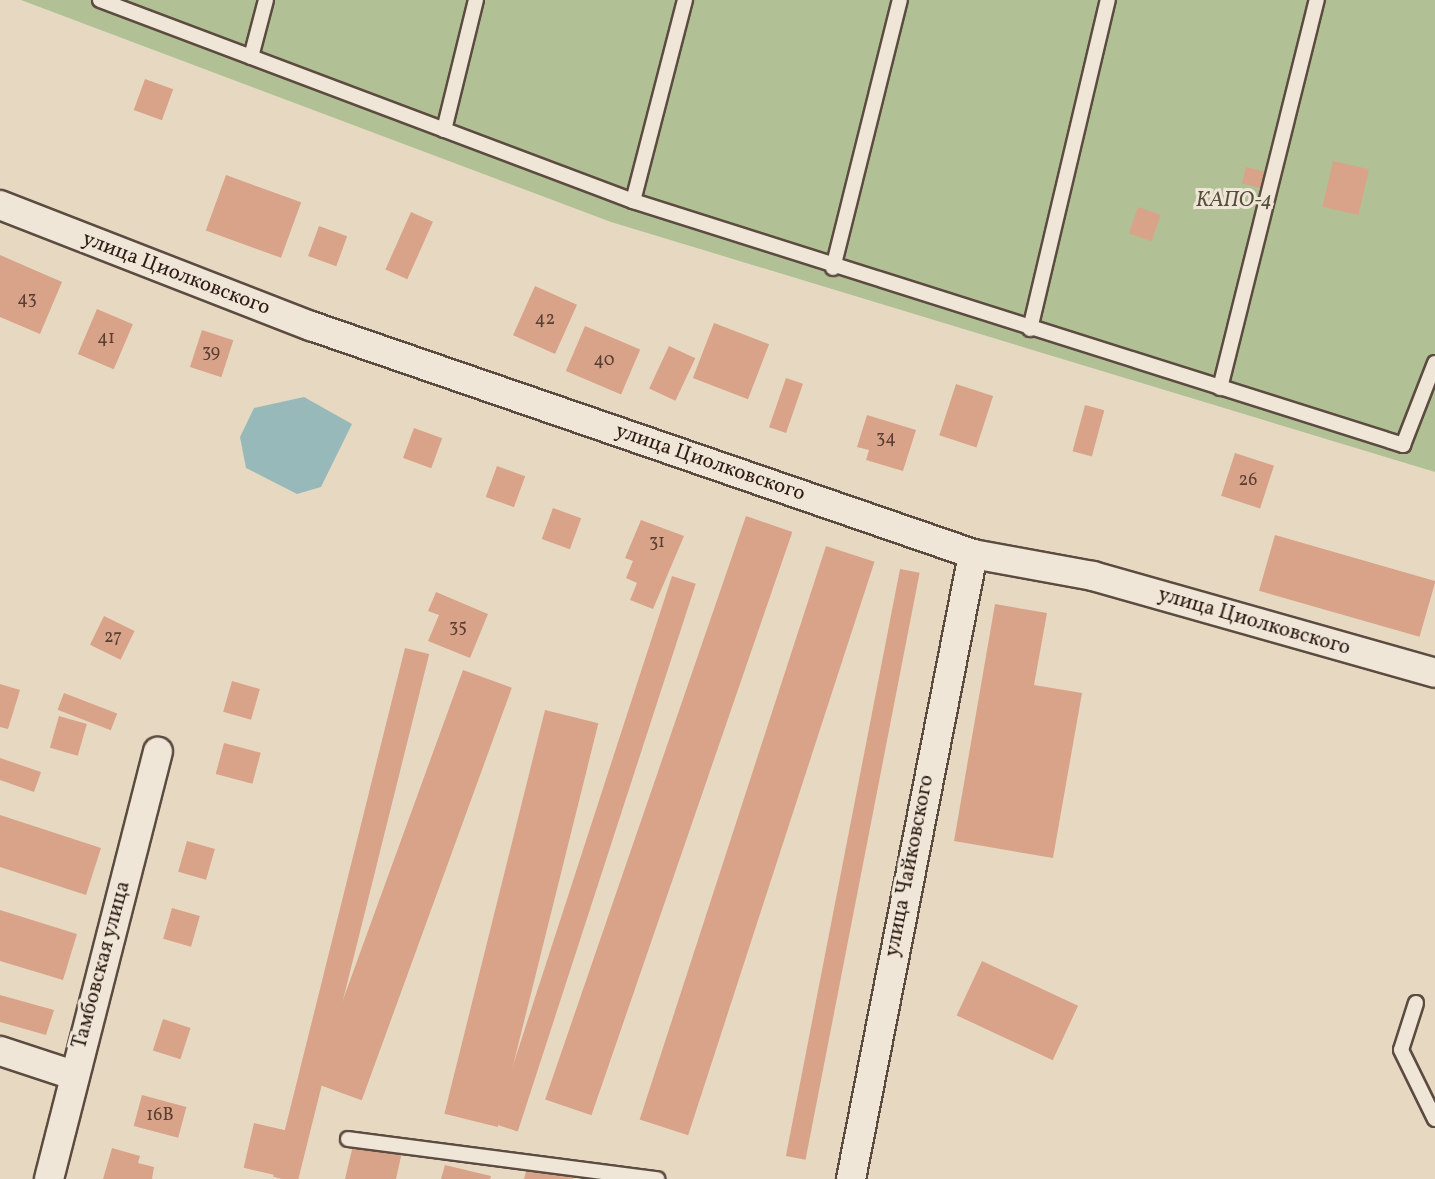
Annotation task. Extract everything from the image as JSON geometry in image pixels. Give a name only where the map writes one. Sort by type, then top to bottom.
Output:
[{"type":"street","name":"улица Циолковского","points":[[0,205],[311,326],[973,554],[1093,576],[1434,670]]},
{"type":"street","name":"улица Чайковского","points":[[851,1179],[973,554]]},
{"type":"street","name":"Тамбовская улица","points":[[49,1179],[73,1075],[158,752]]},
{"type":"street","points":[[0,1051],[73,1075]]},
{"type":"lane","points":[[100,0],[633,201],[833,268],[1403,445],[1435,363]]},
{"type":"lane","points":[[251,57],[266,0]]},
{"type":"lane","points":[[444,130],[476,0]]},
{"type":"lane","points":[[633,201],[685,0]]},
{"type":"lane","points":[[833,268],[900,0]]},
{"type":"lane","points":[[1030,329],[1108,0]]},
{"type":"lane","points":[[1220,388],[1317,0]]},
{"type":"lane","points":[[1416,1003],[1401,1050],[1435,1119]]},
{"type":"lane","points":[[348,1139],[657,1179]]},
{"type":"green space","name":"КАПО-4","points":[[21,0],[1435,0],[1435,472],[611,222]]},
{"type":"water","points":[[304,397],[352,424],[321,487],[297,494],[246,468],[240,437],[254,408]]},
{"type":"building","points":[[145,79],[173,89],[162,120],[134,110]]},
{"type":"building","points":[[1333,161],[1369,169],[1358,215],[1322,207]]},
{"type":"building","points":[[1246,167],[1270,173],[1266,190],[1242,183]]},
{"type":"building","points":[[226,175],[301,202],[281,258],[206,230]]},
{"type":"building","points":[[1138,207],[1161,215],[1152,241],[1129,233]]},
{"type":"building","points":[[411,212],[433,222],[407,279],[385,270]]},
{"type":"building","points":[[319,226],[347,236],[336,266],[308,256]]},
{"type":"building","points":[[0,255],[62,282],[40,334],[0,317]]},
{"type":"building","points":[[535,286],[577,305],[555,354],[513,335]]},
{"type":"building","points":[[97,309],[133,324],[114,369],[78,354]]},
{"type":"building","points":[[714,323],[769,344],[748,399],[693,378]]},
{"type":"building","points":[[585,326],[640,349],[621,395],[566,371]]},
{"type":"building","points":[[202,330],[233,340],[221,377],[190,367]]},
{"type":"building","points":[[669,346],[695,358],[675,401],[649,389]]},
{"type":"building","points":[[786,378],[803,384],[786,433],[769,427]]},
{"type":"building","points":[[956,384],[993,396],[976,447],[939,435]]},
{"type":"building","points":[[1085,405],[1104,410],[1092,457],[1073,451]]},
{"type":"building","points":[[867,415],[916,430],[903,471],[866,460],[869,450],[857,447]]},
{"type":"building","points":[[414,428],[442,438],[431,468],[403,458]]},
{"type":"building","points":[[1235,453],[1274,466],[1260,508],[1221,496]]},
{"type":"building","points":[[497,466],[525,476],[514,507],[486,497]]},
{"type":"building","points":[[553,508],[581,518],[570,549],[542,539]]},
{"type":"building","points":[[746,516],[792,532],[591,1115],[545,1099]]},
{"type":"building","points":[[641,520],[684,536],[653,609],[630,600],[637,583],[626,578],[633,561],[625,558]]},
{"type":"building","points":[[1275,535],[1435,581],[1420,637],[1259,591]]},
{"type":"building","points":[[826,546],[875,562],[688,1135],[640,1119]]},
{"type":"building","points":[[900,569],[920,573],[806,1160],[786,1156]]},
{"type":"building","points":[[672,576],[696,584],[518,1132],[494,1124]]},
{"type":"building","points":[[436,592],[488,614],[470,658],[428,641],[439,615],[428,611]]},
{"type":"building","points":[[995,604],[1047,613],[1034,685],[1082,693],[1053,858],[954,841]]},
{"type":"building","points":[[104,616],[135,631],[121,660],[90,645]]},
{"type":"building","points":[[405,648],[429,654],[298,1179],[273,1177]]},
{"type":"building","points":[[463,670],[512,688],[362,1100],[313,1083]]},
{"type":"building","points":[[232,681],[260,689],[251,720],[223,712]]},
{"type":"building","points":[[0,684],[20,690],[8,729],[0,727]]},
{"type":"building","points":[[64,693],[117,713],[111,730],[58,710]]},
{"type":"building","points":[[545,710],[598,723],[498,1127],[444,1114]]},
{"type":"building","points":[[59,716],[87,724],[78,756],[50,748]]},
{"type":"building","points":[[224,743],[261,753],[252,784],[216,774]]},
{"type":"building","points":[[0,758],[41,772],[34,792],[0,780]]},
{"type":"building","points":[[0,815],[101,848],[86,895],[0,867]]},
{"type":"building","points":[[187,841],[215,849],[206,880],[178,872]]},
{"type":"building","points":[[172,908],[200,916],[191,947],[163,939]]},
{"type":"building","points":[[0,910],[77,934],[63,980],[0,961]]},
{"type":"building","points":[[982,961],[1078,1006],[1053,1060],[957,1015]]},
{"type":"building","points":[[0,995],[54,1010],[46,1035],[0,1022]]},
{"type":"building","points":[[163,1019],[191,1028],[180,1059],[153,1050]]},
{"type":"building","points":[[142,1095],[186,1107],[178,1138],[134,1126]]},
{"type":"building","points":[[254,1123],[285,1130],[275,1175],[244,1168]]},
{"type":"building","points":[[354,1141],[402,1152],[396,1179],[345,1179]]},
{"type":"building","points":[[112,1148],[140,1156],[138,1163],[154,1167],[152,1179],[103,1179]]},
{"type":"building","points":[[445,1165],[491,1176],[490,1179],[441,1179]]},
{"type":"building","points":[[527,1168],[573,1178],[573,1179],[524,1179]]}]
